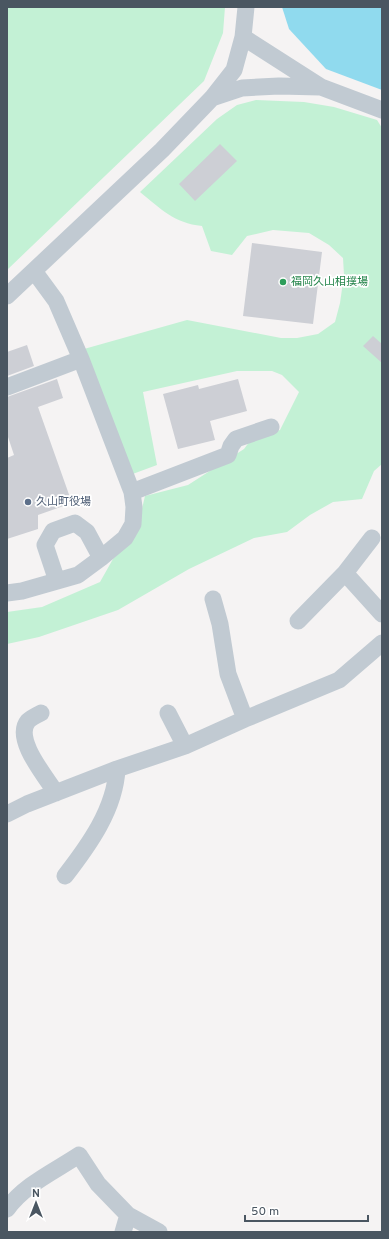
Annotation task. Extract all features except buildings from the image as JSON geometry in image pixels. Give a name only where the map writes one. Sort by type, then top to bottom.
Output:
[{"type":"street","points":[[7,296],[162,150],[212,98],[234,70],[243,37],[246,7]]},
{"type":"street","points":[[243,37],[322,87],[382,110]]},
{"type":"street","points":[[212,98],[242,88],[279,86],[322,87]]},
{"type":"street","points":[[7,593],[22,591],[78,575],[125,538],[133,524],[134,507],[132,492],[81,358],[56,301],[34,271]]},
{"type":"street","points":[[7,387],[81,358]]},
{"type":"street","points":[[132,492],[228,455],[231,446],[236,439],[271,427]]},
{"type":"street","points":[[58,581],[45,546],[53,531],[75,523],[88,532],[100,558]]},
{"type":"street","points":[[298,621],[345,573],[372,538]]},
{"type":"street","points":[[345,573],[382,614]]},
{"type":"street","points":[[213,599],[220,624],[228,674],[244,719]]},
{"type":"street","points":[[7,814],[117,769],[185,746],[244,719],[339,680],[382,643]]},
{"type":"street","points":[[41,713],[28,722],[24,730],[24,740],[30,753],[56,793]]},
{"type":"street","points":[[168,713],[185,746]]},
{"type":"street","points":[[65,876],[96,834],[116,781],[117,769]]},
{"type":"street","points":[[7,1209],[31,1186],[80,1155],[98,1184],[128,1215],[159,1232]]},
{"type":"street","points":[[123,1232],[128,1215]]},
{"type":"green space","points":[[7,7],[225,7],[223,33],[204,81],[7,270]]},
{"type":"green space","points":[[256,100],[304,102],[334,107],[377,120],[382,128],[382,464],[374,471],[362,499],[333,502],[310,515],[287,532],[254,538],[189,569],[118,610],[39,637],[7,644],[7,612],[42,607],[100,582],[113,559],[136,534],[145,496],[188,485],[244,449],[250,441],[280,430],[299,392],[282,375],[272,371],[237,371],[143,392],[157,465],[130,475],[84,349],[187,320],[281,338],[297,338],[318,334],[335,322],[340,303],[344,275],[343,258],[329,245],[309,233],[273,230],[247,236],[232,255],[211,251],[202,226],[183,222],[168,214],[140,192],[217,119],[237,105]]},
{"type":"water","points":[[282,7],[382,7],[382,90],[326,69],[289,29]]},
{"type":"place","name":"福岡久山相撲場","points":[[283,282]]},
{"type":"place","name":"久山町役場","points":[[28,502]]}]
